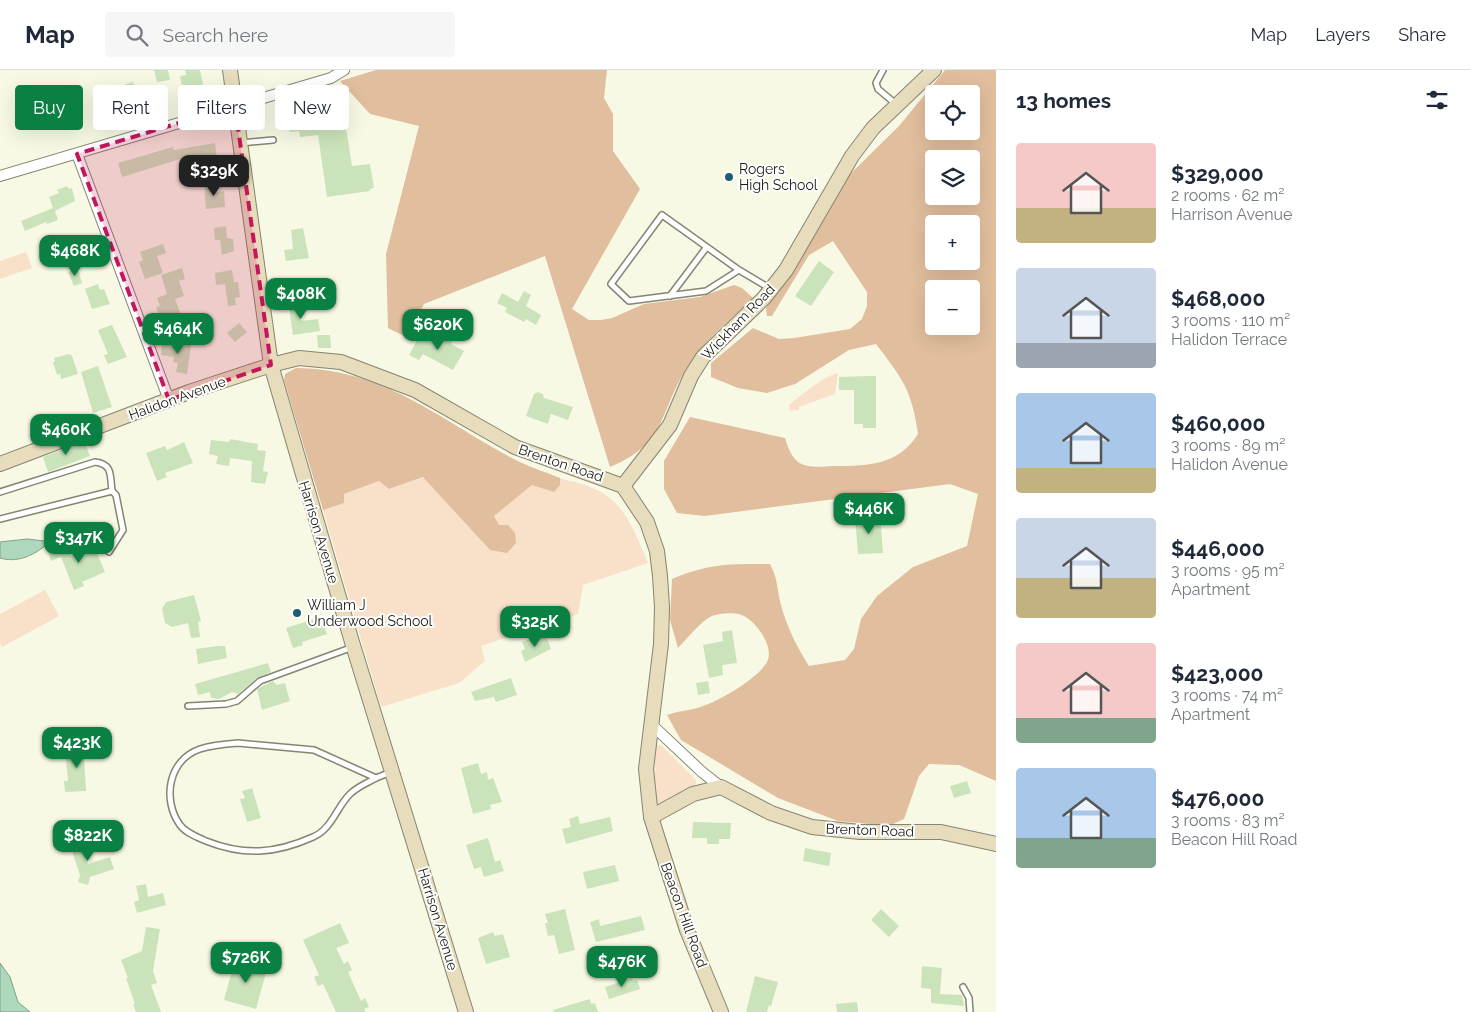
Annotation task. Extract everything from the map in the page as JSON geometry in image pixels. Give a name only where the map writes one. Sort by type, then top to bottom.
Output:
[{"type":"street","name":"Harrison Avenue","points":[[230,70],[232,85]]},
{"type":"street","points":[[265,97],[331,78],[344,70]]},
{"type":"street","name":"Wickham Road","points":[[623,486],[670,425],[691,376],[703,357],[738,325],[771,289],[795,256],[852,156],[874,128],[934,70]]},
{"type":"street","points":[[0,176],[178,123]]},
{"type":"street","name":"Harrison Avenue","points":[[239,130],[271,365],[353,647],[466,1012]]},
{"type":"street","points":[[77,154],[169,400]]},
{"type":"street","name":"Brenton Road","points":[[271,365],[299,358],[341,362],[415,390],[523,451],[602,477],[623,486]]},
{"type":"street","name":"Halidon Avenue","points":[[0,464],[169,400],[271,365]]},
{"type":"street","points":[[623,486],[647,522],[658,553],[662,607],[661,644],[646,769],[651,817],[693,794],[722,787]]},
{"type":"street","name":"Brenton Road","points":[[651,724],[702,772],[722,787],[771,813],[812,827],[860,832],[953,834],[996,844]]},
{"type":"street","name":"Beacon Hill Road","points":[[651,817],[687,930],[721,1012]]},
{"type":"lane","points":[[883,70],[876,83],[878,89],[897,105]]},
{"type":"lane","points":[[241,144],[273,140]]},
{"type":"lane","points":[[739,270],[706,291],[670,297],[629,300],[612,284],[662,215],[706,248],[771,289]]},
{"type":"lane","points":[[670,297],[706,248]]},
{"type":"lane","points":[[0,492],[95,462],[104,463],[109,468],[112,491],[116,495],[123,530],[109,552]]},
{"type":"lane","points":[[0,519],[112,491]]},
{"type":"lane","points":[[188,706],[226,704],[237,701],[260,681],[353,647]]},
{"type":"lane","points":[[376,778],[314,750],[238,743],[218,745],[198,749],[183,760],[173,776],[169,799],[181,826],[193,836],[229,850],[250,852],[268,850],[315,837],[334,818],[350,794],[376,778],[391,772]]},
{"type":"lane","points":[[963,987],[969,998],[970,1012]]},
{"type":"highlighted area","points":[[235,106],[271,365],[169,400],[77,154]]},
{"type":"shaded area","points":[[376,70],[607,70],[604,98],[613,114],[613,151],[640,189],[572,309],[589,320],[601,320],[612,318],[644,304],[700,297],[734,285],[742,288],[753,298],[718,331],[694,358],[678,384],[659,425],[652,437],[642,448],[629,458],[610,467],[545,256],[424,304],[406,337],[388,328],[386,254],[419,126],[370,114],[349,91],[349,85],[344,85],[340,81]]},
{"type":"shaded area","points":[[945,70],[996,70],[996,781],[959,765],[929,764],[919,776],[904,819],[889,826],[838,821],[778,798],[681,740],[667,715],[705,705],[736,690],[762,669],[769,656],[763,635],[753,623],[742,615],[731,613],[719,614],[708,618],[678,648],[670,620],[672,579],[709,567],[770,564],[776,579],[786,621],[796,644],[809,666],[845,660],[854,649],[861,619],[877,596],[913,567],[967,546],[978,494],[950,484],[705,516],[677,513],[664,489],[664,461],[690,417],[785,438],[790,451],[798,462],[814,467],[857,466],[881,462],[901,452],[910,445],[918,434],[909,395],[893,366],[876,344],[849,350],[795,384],[767,393],[738,388],[711,377],[711,363],[753,328],[779,339],[794,338],[850,329],[862,319],[867,306],[867,292],[833,241],[809,255],[772,316],[767,316],[766,308],[812,239],[843,181],[899,126],[925,94],[925,140],[980,140],[980,85],[933,85]]},
{"type":"shaded area","points":[[26,252],[32,268],[0,279],[0,261]]},
{"type":"shaded area","points":[[296,368],[327,371],[356,377],[383,386],[409,398],[516,460],[560,478],[560,485],[554,492],[532,485],[494,516],[499,525],[508,525],[515,533],[516,543],[507,553],[490,550],[423,477],[389,489],[379,481],[344,494],[344,503],[323,510],[284,380],[285,374]]},
{"type":"shaded area","points":[[838,373],[835,394],[799,407],[799,410],[790,411],[789,405],[799,396]]},
{"type":"shaded area","points":[[424,477],[490,550],[499,525],[494,516],[532,485],[560,485],[560,478],[588,486],[616,503],[629,521],[648,563],[583,585],[578,614],[481,646],[485,661],[459,683],[381,707],[323,510],[344,503],[344,494],[379,481],[389,489]]},
{"type":"shaded area","points":[[58,537],[61,542],[47,545],[24,558],[12,560],[0,558],[0,542],[27,539],[44,541]]},
{"type":"shaded area","points":[[45,590],[59,616],[2,647],[0,642],[0,614]]},
{"type":"shaded area","points":[[661,745],[696,780],[696,784],[692,788],[661,805],[656,804],[654,778],[656,746]]},
{"type":"shaded area","points":[[0,963],[10,977],[18,1002],[30,1012],[0,1012]]},
{"type":"building","points":[[154,70],[168,70],[170,80],[157,82]]},
{"type":"building","points":[[185,70],[200,70],[203,85],[182,85],[180,76],[186,75]]},
{"type":"building","points":[[290,130],[346,130],[352,166],[370,164],[374,188],[370,189],[370,191],[327,197],[318,135],[300,137],[299,131],[290,132]]},
{"type":"building","points":[[215,143],[217,159],[203,161],[202,155],[187,157],[122,177],[118,163],[173,147],[174,150]]},
{"type":"building","points":[[215,182],[217,192],[224,191],[225,207],[206,209],[204,183]]},
{"type":"building","points":[[67,186],[69,189],[72,188],[75,201],[55,211],[58,220],[47,224],[46,222],[25,231],[21,221],[53,208],[49,197],[59,193],[57,190]]},
{"type":"building","points":[[226,226],[227,238],[233,239],[234,251],[222,255],[220,240],[215,240],[214,228]]},
{"type":"building","points":[[303,228],[309,258],[286,261],[284,250],[293,249],[291,230]]},
{"type":"building","points":[[82,238],[88,253],[75,258],[69,243]]},
{"type":"building","points":[[163,244],[166,253],[157,256],[163,273],[145,279],[139,262],[143,260],[140,252]]},
{"type":"building","points":[[819,261],[834,272],[811,306],[795,296]]},
{"type":"building","points":[[182,268],[185,279],[179,281],[184,296],[175,299],[181,315],[161,322],[156,307],[160,306],[157,298],[167,294],[161,275]]},
{"type":"building","points":[[78,269],[82,283],[74,286],[68,272]]},
{"type":"building","points":[[232,270],[234,282],[238,282],[240,297],[235,298],[236,305],[228,306],[225,284],[216,285],[215,273]]},
{"type":"building","points":[[98,284],[100,290],[104,289],[110,304],[92,309],[85,289]]},
{"type":"building","points":[[524,291],[531,295],[526,306],[541,315],[536,325],[526,319],[524,322],[505,312],[507,308],[497,303],[502,293],[518,302]]},
{"type":"building","points":[[298,299],[301,321],[318,319],[320,331],[293,335],[288,300]]},
{"type":"building","points":[[239,323],[247,332],[235,342],[227,333]]},
{"type":"building","points":[[112,325],[127,357],[108,364],[104,355],[108,354],[98,330]]},
{"type":"building","points":[[317,335],[330,335],[331,348],[318,348]]},
{"type":"building","points":[[420,335],[430,340],[432,337],[440,341],[443,336],[452,341],[451,344],[464,351],[453,370],[423,354],[419,360],[409,355]]},
{"type":"building","points":[[176,340],[191,345],[187,374],[176,372],[178,363],[173,362],[174,357],[161,355],[162,344],[175,346]]},
{"type":"building","points":[[69,354],[72,356],[78,374],[61,379],[60,374],[57,375],[53,362],[55,361],[54,358]]},
{"type":"building","points":[[98,366],[112,407],[93,413],[81,372]]},
{"type":"building","points":[[876,376],[876,428],[863,428],[863,424],[854,424],[854,390],[839,390],[839,377]]},
{"type":"building","points":[[538,392],[543,394],[544,398],[573,407],[568,420],[551,414],[548,424],[526,416],[534,394]]},
{"type":"building","points":[[230,439],[258,444],[257,450],[266,451],[263,471],[268,472],[265,484],[251,482],[252,461],[230,458],[229,466],[216,464],[218,456],[209,454],[211,440],[229,442]]},
{"type":"building","points":[[84,441],[90,456],[48,472],[43,457]]},
{"type":"building","points":[[184,442],[193,463],[165,473],[167,477],[157,481],[146,453],[165,446],[167,450]]},
{"type":"building","points":[[880,516],[883,553],[858,554],[855,518]]},
{"type":"building","points":[[67,544],[71,556],[94,546],[105,572],[82,582],[84,586],[74,590],[61,557],[51,561],[48,551]]},
{"type":"building","points":[[194,595],[201,621],[198,622],[200,637],[191,638],[188,623],[172,627],[165,623],[162,609],[166,602]]},
{"type":"building","points":[[321,617],[327,634],[302,642],[303,645],[293,648],[286,628]]},
{"type":"building","points":[[732,630],[737,663],[722,665],[723,675],[709,678],[703,645],[723,641],[722,632]]},
{"type":"building","points":[[539,636],[540,638],[546,636],[551,649],[525,662],[521,651],[525,649],[522,642]]},
{"type":"building","points":[[225,646],[227,658],[198,664],[196,649]]},
{"type":"building","points":[[268,663],[271,672],[257,678],[238,694],[232,692],[219,699],[211,698],[210,692],[198,695],[195,684]]},
{"type":"building","points":[[511,678],[517,695],[496,702],[494,697],[475,701],[471,692]]},
{"type":"building","points":[[273,681],[277,685],[285,683],[290,701],[262,710],[257,689]]},
{"type":"building","points":[[708,681],[710,693],[698,695],[696,683]]},
{"type":"building","points":[[79,739],[89,743],[84,756],[86,791],[65,792],[64,781],[68,781],[66,759],[69,759]]},
{"type":"building","points":[[478,763],[481,774],[487,772],[488,780],[493,778],[502,802],[490,805],[491,809],[473,814],[461,768]]},
{"type":"building","points":[[967,781],[971,793],[954,798],[950,786]]},
{"type":"building","points":[[252,788],[261,818],[247,822],[240,799],[245,798],[242,791]]},
{"type":"building","points":[[578,816],[580,824],[610,817],[613,831],[566,844],[562,829],[571,827],[569,819]]},
{"type":"building","points":[[693,822],[731,823],[730,839],[719,839],[719,844],[707,844],[707,838],[692,838]]},
{"type":"building","points":[[75,834],[86,835],[85,854],[88,864],[110,857],[114,869],[90,877],[88,885],[78,882],[80,875],[73,854]]},
{"type":"building","points":[[488,838],[495,862],[500,860],[504,871],[484,877],[481,867],[474,869],[466,845]]},
{"type":"building","points":[[805,848],[831,853],[829,866],[803,861]]},
{"type":"building","points":[[615,865],[619,881],[587,889],[583,872]]},
{"type":"building","points":[[146,884],[148,897],[163,893],[166,905],[137,913],[134,902],[139,900],[136,886]]},
{"type":"building","points":[[565,909],[575,950],[559,954],[554,935],[548,936],[545,923],[548,923],[545,914]]},
{"type":"building","points":[[881,909],[899,926],[889,937],[871,920]]},
{"type":"building","points":[[641,916],[645,930],[596,942],[590,922],[599,919],[600,926]]},
{"type":"building","points":[[340,923],[349,943],[336,948],[344,964],[348,961],[352,970],[348,972],[361,1001],[365,998],[369,1007],[364,1009],[366,1012],[336,1012],[323,984],[318,986],[314,977],[319,975],[303,940]]},
{"type":"building","points":[[146,927],[160,929],[153,971],[157,983],[151,985],[161,1012],[136,1012],[126,978],[128,978],[121,960],[142,951]]},
{"type":"building","points":[[493,932],[495,936],[503,934],[510,957],[486,964],[478,938]]},
{"type":"building","points":[[249,959],[255,960],[259,967],[267,969],[256,1009],[224,1000],[235,960],[243,962]]},
{"type":"building","points":[[922,966],[942,968],[940,994],[962,995],[964,1006],[931,1003],[931,989],[921,988]]},
{"type":"building","points":[[755,976],[778,982],[771,1006],[769,1005],[767,1012],[746,1012]]},
{"type":"building","points":[[632,978],[633,981],[637,980],[640,989],[609,999],[605,987]]},
{"type":"building","points":[[590,999],[591,1004],[595,1003],[598,1012],[554,1012],[553,1010]]},
{"type":"building","points":[[857,1002],[858,1012],[837,1012],[836,1004]]},
{"type":"place","name":"Rogers High School","points":[[729,177]]},
{"type":"place","name":"William J Underwood School","points":[[297,613]]}]
